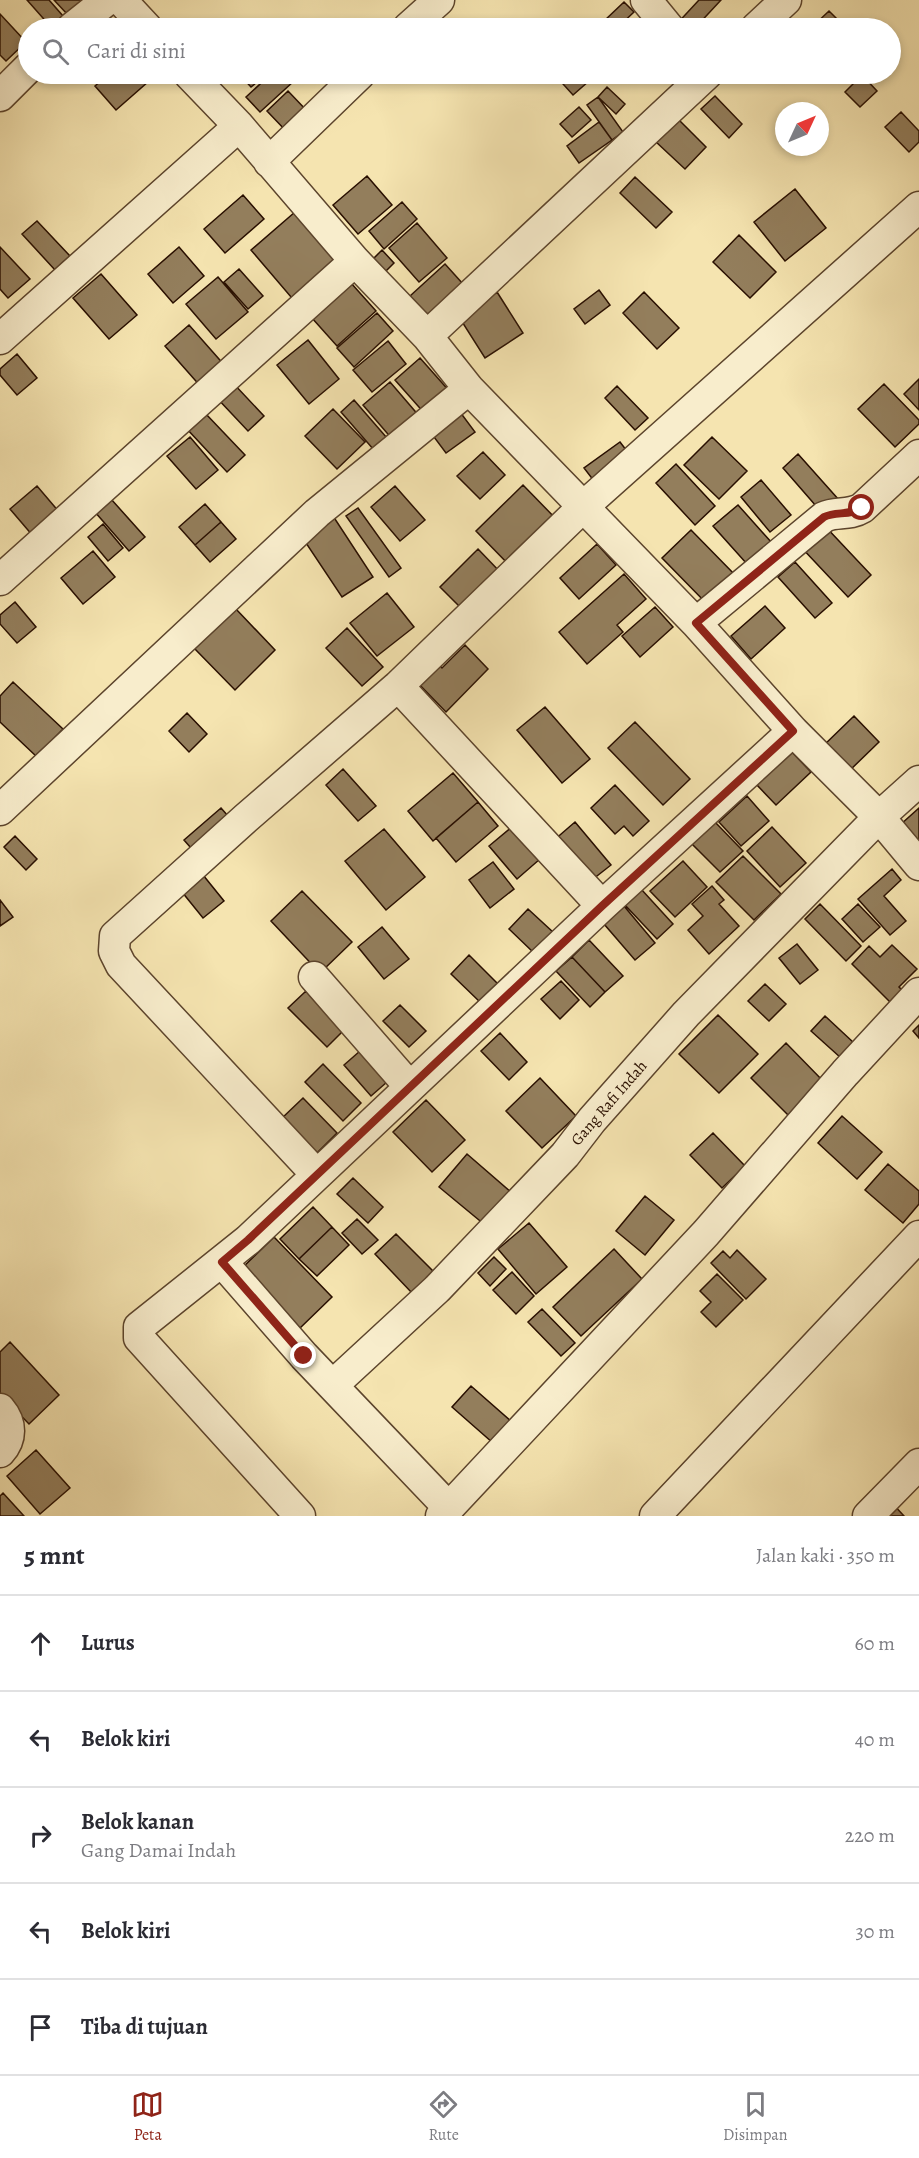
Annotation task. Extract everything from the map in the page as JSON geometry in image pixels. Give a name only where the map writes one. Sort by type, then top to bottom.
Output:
[{"type":"street","points":[[84,18],[107,0]]},
{"type":"street","points":[[120,0],[137,18]]},
{"type":"street","points":[[419,18],[439,0]]},
{"type":"street","points":[[646,0],[661,18]]},
{"type":"street","points":[[767,18],[786,0]]},
{"type":"street","points":[[0,96],[18,78]]},
{"type":"street","points":[[198,84],[238,126],[355,261],[427,336],[469,389],[696,623],[793,731],[879,817],[919,865]]},
{"type":"street","points":[[269,162],[350,84]]},
{"type":"street","points":[[427,336],[696,84]]},
{"type":"street","points":[[0,339],[238,126]]},
{"type":"street","points":[[317,1175],[122,965],[114,951],[115,936],[246,818],[399,686],[584,506],[919,207]]},
{"type":"street","points":[[0,580],[355,261]]},
{"type":"street","points":[[0,810],[317,513],[469,389]]},
{"type":"street","points":[[696,623],[824,517],[830,514],[853,513],[862,508],[919,455]]},
{"type":"street","points":[[399,686],[602,906]]},
{"type":"street","points":[[300,1516],[138,1338],[139,1327],[222,1262],[602,906],[793,731]]},
{"type":"street","name":"Gang Rafi Indah","points":[[333,1385],[445,1280],[565,1155],[592,1120],[686,1014],[879,817],[919,781]]},
{"type":"street","points":[[314,977],[410,1087]]},
{"type":"street","points":[[222,1262],[304,1356],[333,1385],[444,1514],[706,1233],[845,1073],[919,993]]},
{"type":"street","points":[[655,1516],[919,1236]]},
{"type":"street","points":[[0,1409],[6,1416],[10,1429],[7,1445],[0,1452]]},
{"type":"street","points":[[868,1516],[919,1464]]},
{"type":"building","points":[[27,0],[49,0],[63,16],[43,18]]},
{"type":"building","points":[[54,0],[85,0],[68,15]]},
{"type":"building","points":[[699,0],[721,0],[704,18],[682,18]]},
{"type":"building","points":[[624,2],[634,12],[628,18],[607,18]]},
{"type":"building","points":[[829,11],[836,18],[822,18]]},
{"type":"building","points":[[0,14],[18,33],[18,50],[6,61],[0,55]]},
{"type":"building","points":[[97,84],[146,84],[116,110],[95,86]]},
{"type":"building","points":[[260,84],[291,84],[260,112],[246,97]]},
{"type":"building","points":[[563,84],[586,84],[573,95]]},
{"type":"building","points":[[853,84],[870,84],[877,91],[860,107],[845,92]]},
{"type":"building","points":[[607,87],[625,104],[616,114],[598,97]]},
{"type":"building","points":[[288,91],[308,112],[287,132],[267,111]]},
{"type":"building","points":[[715,96],[742,124],[729,138],[701,109]]},
{"type":"building","points":[[598,97],[623,132],[612,140],[587,105]]},
{"type":"building","points":[[579,107],[591,120],[572,137],[560,124]]},
{"type":"building","points":[[901,112],[919,131],[919,142],[909,152],[885,127]]},
{"type":"building","points":[[677,118],[706,147],[685,169],[655,141]]},
{"type":"building","points":[[599,122],[612,140],[579,163],[567,146]]},
{"type":"building","points":[[367,176],[392,205],[358,234],[333,205]]},
{"type":"building","points":[[635,177],[672,212],[656,228],[620,193]]},
{"type":"building","points":[[795,189],[826,228],[785,261],[754,222]]},
{"type":"building","points":[[243,195],[264,219],[225,253],[204,229]]},
{"type":"building","points":[[402,202],[417,219],[384,249],[369,231]]},
{"type":"building","points":[[295,212],[341,265],[297,304],[251,250]]},
{"type":"building","points":[[37,221],[70,256],[55,270],[22,234]]},
{"type":"building","points":[[417,223],[447,258],[419,282],[389,248]]},
{"type":"building","points":[[739,235],[776,272],[750,298],[713,262]]},
{"type":"building","points":[[0,247],[30,279],[8,298],[0,289]]},
{"type":"building","points":[[179,247],[204,276],[173,303],[148,274]]},
{"type":"building","points":[[382,250],[394,263],[383,274],[371,261]]},
{"type":"building","points":[[445,264],[463,284],[428,316],[410,296]]},
{"type":"building","points":[[239,269],[263,296],[248,309],[224,282]]},
{"type":"building","points":[[101,274],[137,315],[109,339],[73,298]]},
{"type":"building","points":[[218,277],[248,312],[216,339],[186,304]]},
{"type":"building","points":[[351,283],[376,311],[337,346],[312,318]]},
{"type":"building","points":[[599,290],[610,305],[585,324],[574,309]]},
{"type":"building","points":[[497,292],[523,333],[485,358],[459,317]]},
{"type":"building","points":[[644,292],[679,328],[657,349],[623,313]]},
{"type":"building","points":[[377,313],[393,331],[354,367],[337,348]]},
{"type":"building","points":[[189,325],[226,367],[202,388],[165,346]]},
{"type":"building","points":[[308,340],[339,379],[309,404],[277,365]]},
{"type":"building","points":[[388,341],[406,364],[372,392],[353,370]]},
{"type":"building","points":[[17,354],[37,378],[17,395],[0,375],[0,369]]},
{"type":"building","points":[[420,358],[451,393],[426,415],[395,380]]},
{"type":"building","points":[[919,379],[919,410],[904,394]]},
{"type":"building","points":[[232,382],[264,416],[248,431],[216,397]]},
{"type":"building","points":[[390,382],[420,417],[393,440],[363,405]]},
{"type":"building","points":[[884,384],[919,420],[919,424],[895,447],[858,409]]},
{"type":"building","points":[[617,386],[648,418],[635,430],[605,398]]},
{"type":"building","points":[[354,400],[393,445],[380,457],[341,412]]},
{"type":"building","points":[[333,409],[365,442],[337,469],[305,436]]},
{"type":"building","points":[[460,412],[475,432],[446,453],[431,433]]},
{"type":"building","points":[[205,413],[245,455],[227,472],[187,429]]},
{"type":"building","points":[[190,437],[218,470],[196,489],[167,456]]},
{"type":"building","points":[[712,437],[747,471],[719,499],[684,465]]},
{"type":"building","points":[[620,442],[630,455],[594,481],[584,468]]},
{"type":"building","points":[[483,452],[505,475],[480,499],[457,476]]},
{"type":"building","points":[[798,454],[839,500],[823,514],[783,468]]},
{"type":"building","points":[[676,464],[715,506],[695,525],[656,483]]},
{"type":"building","points":[[761,480],[791,515],[770,532],[741,497]]},
{"type":"building","points":[[523,485],[559,522],[512,568],[476,531]]},
{"type":"building","points":[[37,486],[60,513],[33,536],[10,509]]},
{"type":"building","points":[[395,486],[425,520],[400,541],[371,507]]},
{"type":"building","points":[[111,499],[145,537],[129,551],[95,512]]},
{"type":"building","points":[[205,504],[221,522],[195,545],[179,527]]},
{"type":"building","points":[[738,505],[772,543],[747,564],[713,526]]},
{"type":"building","points":[[358,508],[401,568],[389,577],[346,516]]},
{"type":"building","points":[[333,516],[373,577],[342,597],[302,537]]},
{"type":"building","points":[[221,522],[236,539],[210,562],[195,545]]},
{"type":"building","points":[[103,524],[123,548],[108,561],[88,537]]},
{"type":"building","points":[[823,524],[871,575],[848,597],[800,546]]},
{"type":"building","points":[[691,530],[738,578],[709,606],[662,558]]},
{"type":"building","points":[[597,544],[616,565],[579,599],[560,578]]},
{"type":"building","points":[[478,549],[502,574],[464,611],[440,587]]},
{"type":"building","points":[[93,551],[115,577],[83,604],[61,578]]},
{"type":"building","points":[[795,562],[832,603],[815,618],[778,577]]},
{"type":"building","points":[[624,574],[646,599],[617,625],[623,632],[587,664],[559,632]]},
{"type":"building","points":[[387,593],[414,627],[377,656],[350,623]]},
{"type":"building","points":[[15,602],[36,627],[17,643],[0,624],[0,615]]},
{"type":"building","points":[[765,606],[785,628],[751,659],[731,636]]},
{"type":"building","points":[[655,607],[673,627],[640,657],[622,636]]},
{"type":"building","points":[[235,608],[275,650],[235,690],[194,648]]},
{"type":"building","points":[[347,628],[383,667],[362,686],[326,648]]},
{"type":"building","points":[[465,645],[488,669],[446,712],[414,679],[434,659],[442,668]]},
{"type":"building","points":[[13,682],[63,729],[37,757],[0,722],[0,696]]},
{"type":"building","points":[[545,707],[590,759],[562,783],[517,730]]},
{"type":"building","points":[[187,713],[207,734],[189,752],[169,731]]},
{"type":"building","points":[[854,716],[879,742],[846,774],[821,748]]},
{"type":"building","points":[[635,722],[690,779],[663,805],[608,748]]},
{"type":"building","points":[[791,751],[811,772],[776,805],[756,784]]},
{"type":"building","points":[[343,769],[376,806],[358,821],[326,785]]},
{"type":"building","points":[[453,773],[478,802],[433,841],[408,811]]},
{"type":"building","points":[[615,785],[649,821],[633,836],[624,826],[615,834],[591,808]]},
{"type":"building","points":[[747,796],[769,821],[741,846],[719,822]]},
{"type":"building","points":[[478,802],[498,826],[456,862],[436,838]]},
{"type":"building","points":[[221,808],[235,824],[198,856],[184,840]]},
{"type":"building","points":[[919,808],[919,847],[900,825]]},
{"type":"building","points":[[714,821],[743,851],[720,872],[691,843]]},
{"type":"building","points":[[575,822],[611,865],[588,883],[553,841]]},
{"type":"building","points":[[513,826],[540,859],[517,879],[489,846]]},
{"type":"building","points":[[772,827],[806,863],[780,887],[747,851]]},
{"type":"building","points":[[384,829],[425,877],[386,910],[345,861]]},
{"type":"building","points":[[15,836],[37,859],[26,870],[4,847]]},
{"type":"building","points":[[743,856],[781,894],[754,920],[716,882]]},
{"type":"building","points":[[683,861],[707,887],[675,917],[650,891]]},
{"type":"building","points":[[493,862],[514,889],[490,908],[469,880]]},
{"type":"building","points":[[892,869],[901,880],[884,896],[906,921],[890,935],[858,899]]},
{"type":"building","points":[[199,870],[224,901],[203,918],[178,887]]},
{"type":"building","points":[[712,886],[724,900],[719,904],[739,926],[709,954],[688,930],[703,916],[692,904]]},
{"type":"building","points":[[641,889],[673,924],[657,939],[624,904]]},
{"type":"building","points":[[302,891],[352,942],[320,973],[271,921]]},
{"type":"building","points":[[0,900],[13,917],[0,926]]},
{"type":"building","points":[[820,904],[861,946],[846,961],[805,919]]},
{"type":"building","points":[[858,904],[880,927],[863,942],[842,919]]},
{"type":"building","points":[[624,906],[655,943],[635,960],[604,924]]},
{"type":"building","points":[[528,909],[554,933],[534,953],[509,929]]},
{"type":"building","points":[[382,927],[409,959],[384,979],[358,947]]},
{"type":"building","points":[[589,940],[623,976],[605,992],[572,957]]},
{"type":"building","points":[[797,944],[818,970],[800,984],[779,958]]},
{"type":"building","points":[[892,945],[917,969],[899,987],[905,993],[893,1005],[852,964],[869,946],[880,957]]},
{"type":"building","points":[[469,955],[499,985],[482,1004],[451,974]]},
{"type":"building","points":[[572,957],[605,992],[590,1007],[556,971]]},
{"type":"building","points":[[561,981],[579,1000],[560,1019],[541,999]]},
{"type":"building","points":[[765,984],[786,1004],[769,1021],[748,1001]]},
{"type":"building","points":[[306,991],[344,1030],[327,1047],[288,1008]]},
{"type":"building","points":[[400,1005],[426,1031],[409,1047],[383,1021]]},
{"type":"building","points":[[718,1015],[758,1054],[719,1093],[679,1054]]},
{"type":"building","points":[[825,1016],[854,1043],[841,1058],[811,1031]]},
{"type":"building","points":[[919,1025],[919,1038],[913,1031]]},
{"type":"building","points":[[500,1033],[527,1062],[509,1080],[481,1051]]},
{"type":"building","points":[[786,1043],[825,1083],[791,1118],[751,1078]]},
{"type":"building","points":[[360,1051],[387,1082],[371,1096],[344,1065]]},
{"type":"building","points":[[323,1064],[361,1103],[343,1121],[305,1082]]},
{"type":"building","points":[[540,1078],[576,1116],[542,1148],[506,1111]]},
{"type":"building","points":[[303,1098],[337,1133],[314,1156],[280,1120]]},
{"type":"building","points":[[426,1100],[465,1140],[432,1172],[393,1132]]},
{"type":"building","points":[[842,1116],[882,1152],[857,1179],[818,1143]]},
{"type":"building","points":[[713,1133],[745,1166],[722,1188],[690,1155]]},
{"type":"building","points":[[467,1154],[512,1193],[485,1225],[439,1187]]},
{"type":"building","points":[[888,1164],[919,1191],[919,1204],[903,1223],[865,1190]]},
{"type":"building","points":[[353,1178],[383,1207],[368,1223],[337,1194]]},
{"type":"building","points":[[645,1196],[674,1220],[645,1255],[616,1231]]},
{"type":"building","points":[[313,1207],[332,1227],[299,1259],[280,1239]]},
{"type":"building","points":[[357,1219],[378,1240],[362,1254],[342,1233]]},
{"type":"building","points":[[529,1223],[567,1267],[536,1294],[498,1249]]},
{"type":"building","points":[[332,1227],[349,1245],[317,1276],[299,1259]]},
{"type":"building","points":[[396,1234],[434,1272],[412,1293],[375,1254]]},
{"type":"building","points":[[274,1237],[332,1297],[298,1330],[240,1270]]},
{"type":"building","points":[[614,1249],[642,1279],[581,1336],[553,1307]]},
{"type":"building","points":[[737,1250],[766,1279],[746,1299],[711,1263],[723,1251],[730,1258]]},
{"type":"building","points":[[494,1257],[506,1269],[490,1286],[478,1273]]},
{"type":"building","points":[[512,1272],[534,1296],[516,1314],[493,1290]]},
{"type":"building","points":[[717,1274],[743,1300],[716,1327],[701,1312],[711,1302],[700,1291]]},
{"type":"building","points":[[542,1309],[575,1343],[561,1356],[528,1322]]},
{"type":"building","points":[[10,1342],[59,1395],[29,1424],[0,1394],[0,1352]]},
{"type":"building","points":[[471,1386],[512,1422],[493,1443],[452,1407]]},
{"type":"building","points":[[36,1450],[70,1488],[40,1514],[7,1476]]},
{"type":"building","points":[[3,1493],[24,1516],[0,1516],[0,1496]]},
{"type":"building","points":[[892,1503],[904,1516],[878,1516]]},
{"type":"route","points":[[304,1356],[222,1262],[602,906],[793,731],[696,623],[824,517],[830,514],[853,513],[862,508]]}]
